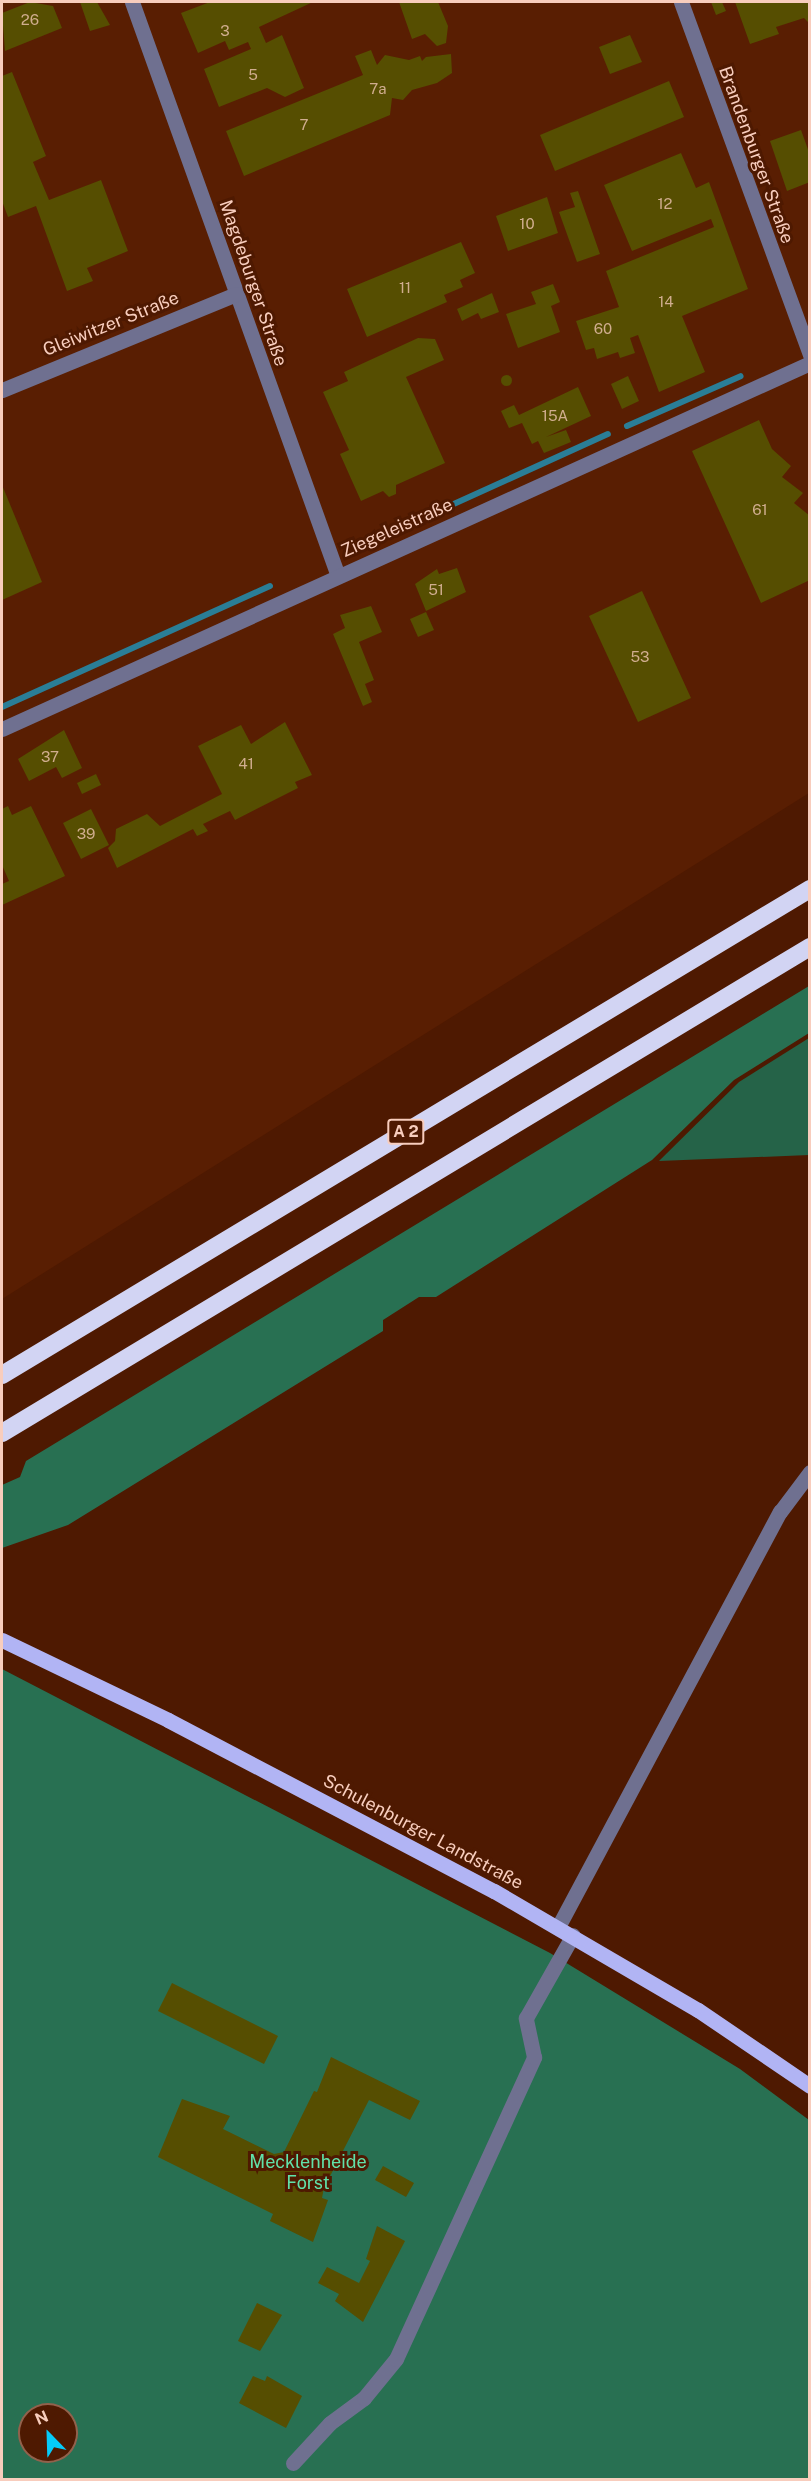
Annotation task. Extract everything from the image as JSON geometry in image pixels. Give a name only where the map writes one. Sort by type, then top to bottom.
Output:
[{"type":"highway","name":"A 2","points":[[2,1375],[810,889]]},
{"type":"highway","points":[[2,1433],[810,947]]},
{"type":"main road","name":"Schulenburger Landstraße","points":[[2,1640],[168,1720],[573,1935],[698,2010],[810,2086]]},
{"type":"street","name":"Magdeburger Straße","points":[[132,2],[338,576]]},
{"type":"street","name":"Brandenburger Straße","points":[[681,2],[810,355]]},
{"type":"street","name":"Gleiwitzer Straße","points":[[2,390],[236,294]]},
{"type":"street","name":"Ziegeleistraße","points":[[2,729],[810,363]]},
{"type":"street","points":[[558,1927],[780,1512],[810,1472]]},
{"type":"street","points":[[293,2463],[330,2423],[364,2398],[396,2359],[534,2057],[526,2018],[573,1935]]},
{"type":"shaded area","points":[[2,2],[809,2],[809,793],[2,1299]]},
{"type":"green space","points":[[809,986],[809,1033],[734,1080],[652,1160],[436,1297],[419,1297],[383,1320],[383,1331],[68,1525],[2,1548],[2,1485],[20,1477],[26,1461]]},
{"type":"green space","points":[[809,1038],[809,1155],[659,1161],[739,1082]]},
{"type":"green space","name":"Mecklenheide Forst","points":[[2,1669],[550,1953],[740,2069],[809,2120],[809,2479],[2,2479]]},
{"type":"building","points":[[30,2],[53,6],[62,28],[5,51],[2,13]]},
{"type":"building","points":[[80,2],[97,2],[110,25],[90,31]]},
{"type":"building","points":[[210,2],[313,2],[259,27],[266,43],[282,35],[304,88],[285,97],[267,88],[219,107],[204,69],[251,49],[248,42],[229,50],[225,41],[198,53],[181,13]]},
{"type":"building","points":[[399,2],[438,2],[448,26],[446,43],[437,46],[425,34],[412,39]]},
{"type":"building","points":[[711,2],[722,2],[726,11],[716,15]]},
{"type":"building","points":[[735,2],[810,2],[810,24],[804,18],[776,27],[779,34],[750,44]]},
{"type":"building","points":[[630,35],[642,62],[610,74],[599,47]]},
{"type":"building","points":[[371,50],[377,65],[385,55],[409,60],[420,56],[422,61],[426,57],[451,54],[452,73],[437,83],[412,90],[403,100],[392,98],[390,115],[244,176],[226,131],[363,75],[355,56]]},
{"type":"building","points":[[12,72],[46,156],[33,162],[49,200],[101,180],[128,251],[87,268],[93,281],[67,291],[36,206],[8,217],[2,201],[2,76]]},
{"type":"building","points":[[669,81],[684,117],[555,171],[540,135]]},
{"type":"building","points":[[801,130],[810,155],[810,182],[787,191],[770,141]]},
{"type":"building","points":[[681,153],[696,188],[709,182],[748,289],[682,316],[705,372],[659,392],[638,335],[630,338],[635,353],[620,358],[618,352],[597,359],[594,348],[586,350],[576,321],[619,307],[606,271],[714,227],[711,219],[632,251],[604,185]]},
{"type":"building","points":[[578,191],[600,254],[577,262],[559,212],[575,207],[570,193]]},
{"type":"building","points":[[547,197],[558,233],[508,251],[496,216]]},
{"type":"building","points":[[461,242],[475,273],[460,280],[463,287],[444,295],[447,302],[367,337],[347,289]]},
{"type":"building","points":[[553,284],[560,302],[551,306],[560,332],[518,348],[506,314],[536,304],[531,292]]},
{"type":"building","points":[[492,293],[499,312],[481,319],[478,313],[462,321],[457,309]]},
{"type":"building","points":[[418,338],[435,339],[444,360],[406,377],[445,463],[396,485],[396,494],[389,497],[383,491],[361,501],[340,454],[349,450],[323,392],[348,381],[344,372]]},
{"type":"building","points":[[506,374],[512,380],[506,386],[500,380]]},
{"type":"building","points":[[628,376],[639,401],[622,409],[611,384]]},
{"type":"building","points":[[578,387],[591,416],[546,437],[566,430],[571,442],[544,453],[538,441],[532,444],[522,423],[509,428],[501,411],[514,405],[519,415]]},
{"type":"building","points":[[759,420],[772,449],[791,466],[782,477],[803,493],[794,503],[810,516],[810,580],[761,603],[692,451]]},
{"type":"building","points":[[2,485],[42,582],[2,600]]},
{"type":"building","points":[[457,568],[466,592],[426,611],[415,584],[437,569],[439,574]]},
{"type":"building","points":[[642,591],[691,698],[638,722],[589,616]]},
{"type":"building","points":[[371,606],[382,632],[359,642],[374,680],[365,684],[372,702],[363,706],[333,634],[345,628],[340,615]]},
{"type":"building","points":[[426,612],[434,630],[418,637],[410,619]]},
{"type":"building","points":[[285,722],[312,775],[295,782],[298,788],[235,820],[230,811],[203,824],[208,831],[197,836],[193,829],[117,868],[108,848],[115,841],[116,829],[147,814],[160,826],[222,794],[198,746],[241,725],[251,744]]},
{"type":"building","points":[[64,730],[82,768],[62,778],[56,767],[29,781],[18,759]]},
{"type":"building","points":[[96,774],[101,785],[82,794],[77,783]]},
{"type":"building","points":[[8,806],[12,815],[31,806],[65,876],[2,905],[2,884],[9,881],[2,865],[2,809]]},
{"type":"building","points":[[91,809],[109,845],[81,859],[63,823]]},
{"type":"building","points":[[172,1983],[278,2036],[264,2064],[158,2011]]},
{"type":"building","points":[[331,2057],[420,2101],[410,2120],[369,2100],[324,2188],[322,2198],[328,2200],[313,2242],[270,2221],[273,2214],[158,2157],[182,2099],[230,2116],[223,2129],[274,2154],[284,2152],[314,2091],[317,2092]]},
{"type":"building","points":[[383,2166],[414,2183],[406,2197],[375,2180]]},
{"type":"building","points":[[377,2226],[405,2241],[363,2322],[335,2301],[339,2294],[318,2283],[327,2267],[359,2283],[370,2261],[366,2259]]},
{"type":"building","points":[[257,2303],[282,2315],[260,2351],[238,2341]]},
{"type":"building","points":[[253,2376],[265,2381],[267,2376],[302,2396],[286,2428],[239,2403]]},
{"type":"waterway","points":[[627,426],[741,376]]},
{"type":"waterway","points":[[392,532],[608,434]]},
{"type":"waterway","points":[[2,707],[270,586]]}]
